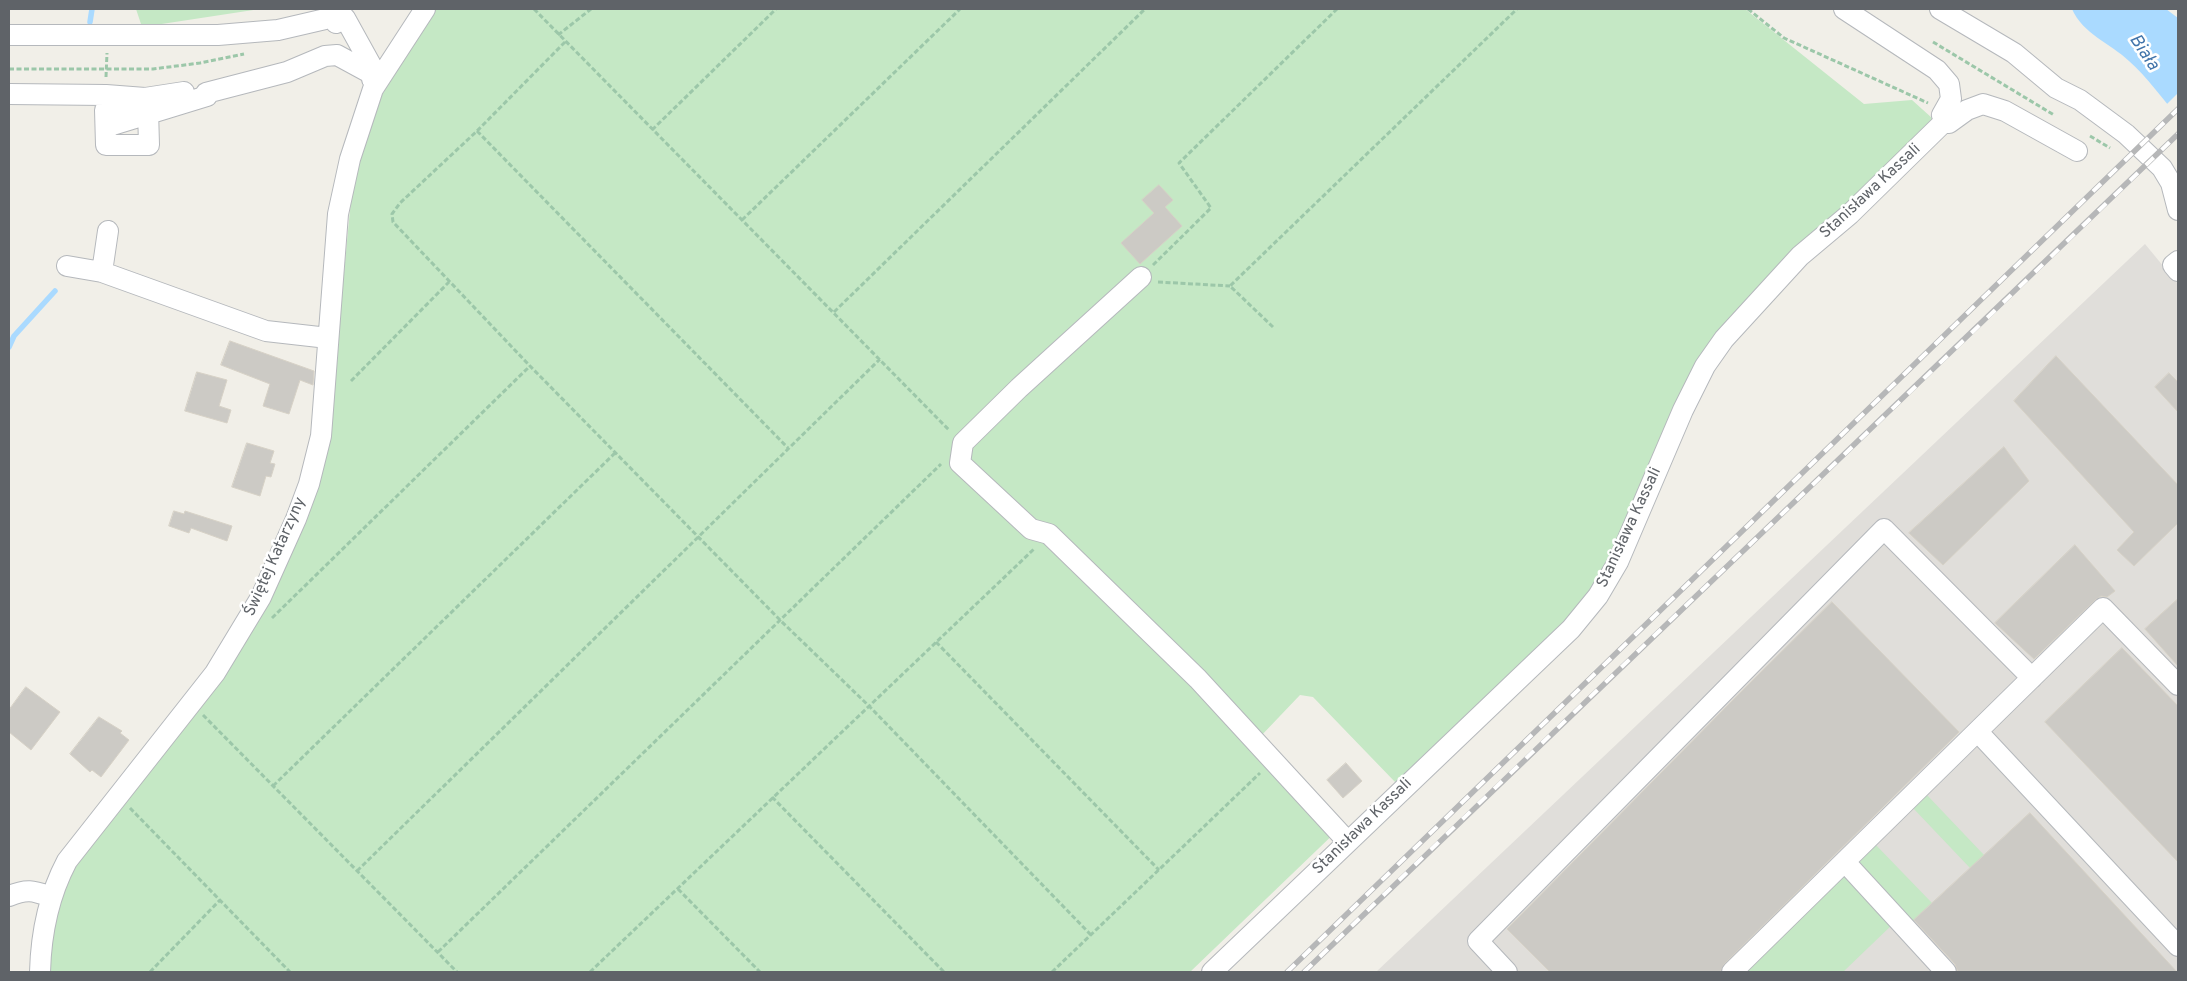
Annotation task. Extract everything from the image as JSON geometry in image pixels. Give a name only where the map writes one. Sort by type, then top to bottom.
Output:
[{"type":"street","name":"Świętej Katarzyny","points":[[40,972],[41,943],[57,880],[76,847],[167,736],[215,673],[261,597],[296,519],[321,436],[338,214],[350,159],[372,82],[424,9]]},
{"type":"street","points":[[1844,9],[1937,70],[1949,84],[1952,99],[1944,117],[1949,123],[1967,110],[1983,104],[2005,111],[2077,151]]},
{"type":"street","points":[[1940,9],[2014,53],[2056,88],[2080,100],[2126,134],[2162,168],[2171,183],[2178,210]]},
{"type":"street","points":[[9,35],[218,35],[278,30],[334,17],[342,19],[371,65],[372,82]]},
{"type":"street","points":[[9,94],[106,95],[145,98],[205,90],[206,93],[287,72],[325,56],[337,55],[372,82]]},
{"type":"street","points":[[148,113],[149,145],[106,145],[106,127],[148,113],[207,96],[206,93]]},
{"type":"street","name":"Stanisława Kassali","points":[[1212,972],[1571,629],[1598,596],[1618,562],[1683,410],[1705,366],[1724,339],[1800,256],[1850,214],[1944,117]]},
{"type":"street","points":[[102,272],[108,231]]},
{"type":"street","points":[[2178,261],[2174,265],[2178,271]]},
{"type":"street","points":[[66,266],[102,272],[266,332],[328,338]]},
{"type":"street","points":[[1143,275],[1019,388],[963,443],[960,464],[1031,529],[1049,534],[1198,679],[1348,842]]},
{"type":"street","points":[[1507,972],[1478,941],[1884,530],[2032,678]]},
{"type":"street","points":[[1732,972],[2103,608],[2178,685]]},
{"type":"street","points":[[1978,732],[2178,946]]},
{"type":"street","points":[[1845,862],[1946,972]]},
{"type":"street","points":[[9,896],[23,890],[52,897]]},
{"type":"path","points":[[534,9],[954,436]]},
{"type":"path","points":[[558,35],[590,9]]},
{"type":"path","points":[[652,130],[776,9]]},
{"type":"path","points":[[742,220],[960,9]]},
{"type":"path","points":[[834,312],[1145,9]]},
{"type":"path","points":[[1273,327],[1230,286],[1159,283],[1143,275],[1211,208],[1178,163],[1337,9]]},
{"type":"path","points":[[1230,286],[1517,9]]},
{"type":"path","points":[[1748,9],[1784,38],[1927,102],[1944,117]]},
{"type":"path","points":[[1926,38],[2062,119]]},
{"type":"path","points":[[565,42],[477,131],[400,203],[392,214],[392,222],[530,366],[781,621],[870,707],[1091,935]]},
{"type":"path","points":[[9,69],[153,69],[200,63],[247,53]]},
{"type":"path","points":[[477,131],[788,448]]},
{"type":"path","points":[[351,381],[449,282]]},
{"type":"path","points":[[357,871],[880,359]]},
{"type":"path","points":[[268,622],[530,366]]},
{"type":"path","points":[[273,786],[616,452]]},
{"type":"path","points":[[438,952],[942,464]]},
{"type":"path","points":[[590,972],[772,797],[870,707],[1049,534]]},
{"type":"path","points":[[936,642],[1159,870]]},
{"type":"path","points":[[204,707],[203,715],[457,972]]},
{"type":"path","points":[[1052,972],[1273,760]]},
{"type":"path","points":[[772,797],[944,972]]},
{"type":"path","points":[[130,808],[290,972]]},
{"type":"path","points":[[678,889],[760,972]]},
{"type":"path","points":[[150,972],[220,900]]},
{"type":"shaded area","points":[[2145,244],[2178,284],[2178,972],[1376,972]]},
{"type":"green space","points":[[136,9],[260,9],[142,27]]},
{"type":"green space","points":[[436,9],[1745,9],[1864,104],[1912,100],[1932,118],[1928,128],[1725,327],[1611,563],[1590,597],[1396,783],[1313,697],[1300,695],[1259,738],[1343,825],[1190,972],[48,972],[50,933],[69,871],[224,671],[328,438],[351,200],[360,148],[374,109],[413,40]]},
{"type":"green space","points":[[1926,794],[1984,855],[1970,868],[1913,808]]},
{"type":"green space","points":[[1873,842],[1932,903],[1912,922],[1853,862]]},
{"type":"green space","points":[[1844,870],[1895,922],[1843,972],[1741,972]]},
{"type":"water","name":"Biała","points":[[2072,9],[2166,9],[2178,18],[2178,117],[2136,67],[2090,32],[2077,18]]},
{"type":"pier","points":[[2178,93],[2178,120],[2165,106]]},
{"type":"building","points":[[1159,185],[1173,200],[1165,207],[1182,226],[1140,264],[1121,243],[1154,213],[1142,200]]},
{"type":"building","points":[[230,341],[314,371],[313,385],[300,380],[289,414],[263,406],[270,384],[221,365]]},
{"type":"building","points":[[2056,356],[2178,485],[2178,523],[2134,566],[2117,550],[2134,532],[2014,401]]},
{"type":"building","points":[[197,372],[227,380],[219,406],[231,410],[227,423],[185,411]]},
{"type":"building","points":[[2169,373],[2178,382],[2178,412],[2155,387]]},
{"type":"building","points":[[247,443],[274,451],[270,463],[275,464],[271,477],[266,476],[260,496],[232,487]]},
{"type":"building","points":[[2004,447],[2029,481],[1943,565],[1909,533]]},
{"type":"building","points":[[174,511],[184,514],[185,511],[232,526],[227,541],[191,528],[189,533],[169,526]]},
{"type":"building","points":[[2075,545],[2115,591],[2107,597],[2101,596],[2095,600],[2034,659],[1995,623]]},
{"type":"building","points":[[2178,599],[2178,666],[2145,629]]},
{"type":"building","points":[[1832,602],[1959,732],[1724,964],[1720,972],[1550,972],[1507,929]]},
{"type":"building","points":[[2122,648],[2178,706],[2178,862],[2045,722]]},
{"type":"building","points":[[26,687],[60,712],[31,750],[9,732],[9,710]]},
{"type":"building","points":[[99,717],[122,731],[120,733],[129,740],[101,777],[92,770],[90,772],[70,754]]},
{"type":"building","points":[[1346,763],[1362,781],[1343,798],[1327,780]]},
{"type":"building","points":[[2030,813],[2177,972],[1958,972],[1955,964],[1914,920]]},
{"type":"waterway","points":[[90,22],[92,9]]},
{"type":"waterway","points":[[9,347],[14,336],[55,291]]},
{"type":"railway","points":[[1287,972],[2178,109]]},
{"type":"railway","points":[[1304,972],[2178,134]]}]
